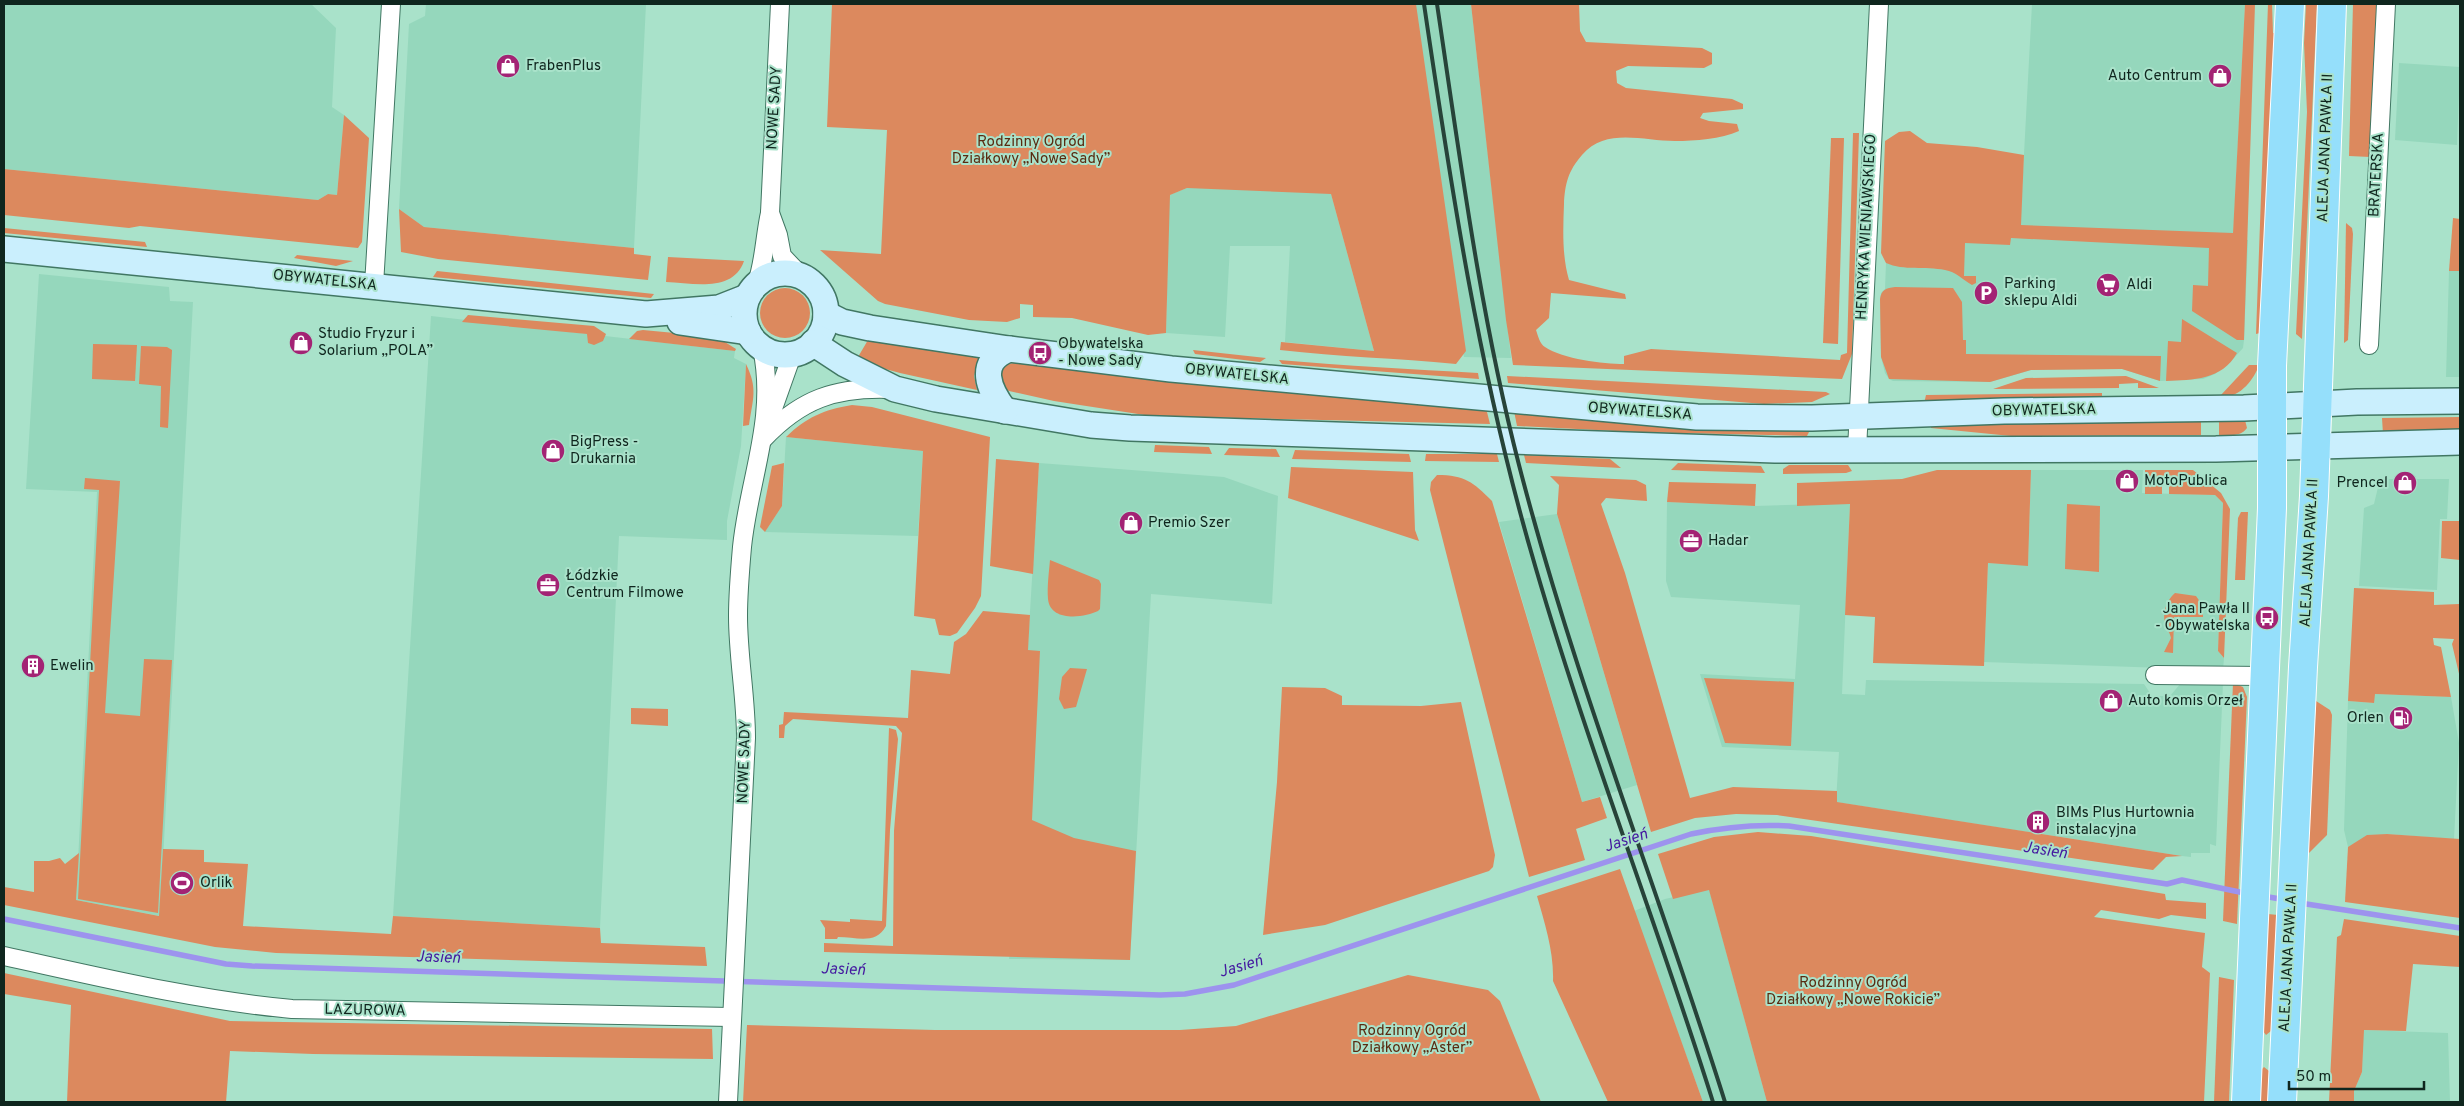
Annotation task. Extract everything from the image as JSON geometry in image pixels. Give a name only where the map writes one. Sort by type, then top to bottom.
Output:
[{"type":"main road","points":[[2246,1102],[2272,513],[2272,366],[2290,4]]},
{"type":"main road","name":"ALEJA JANA PAWŁA II","points":[[2282,1102],[2316,445],[2332,4]]},
{"type":"main road","name":"OBYWATELSKA","points":[[4,249],[646,314],[755,340]]},
{"type":"main road","points":[[777,273],[801,276],[811,282],[825,302],[825,326],[803,349],[780,355],[755,340],[744,320],[751,291],[777,273]]},
{"type":"main road","name":"OBYWATELSKA","points":[[646,314],[719,308],[751,291]]},
{"type":"main road","name":"OBYWATELSKA","points":[[826,314],[842,322],[870,328],[1008,349],[1170,369],[1638,413],[1754,418],[1859,417],[2004,411],[2272,407],[2316,404],[2460,401]]},
{"type":"main road","points":[[803,349],[845,364],[895,389],[936,399],[1091,425],[1218,432],[1419,437],[1765,450],[2216,448],[2460,442]]},
{"type":"main road","points":[[1005,410],[993,394],[988,376],[994,358],[1008,349]]},
{"type":"main road","points":[[2248,1050],[2285,1051]]},
{"type":"street","points":[[374,286],[391,4]]},
{"type":"street","name":"NOWE SADY","points":[[751,291],[761,268],[764,237],[770,213],[780,4]]},
{"type":"street","name":"HENRYKA WIENIAWSKIEGO","points":[[1857,450],[1879,4]]},
{"type":"street","name":"BRATERSKA","points":[[2369,345],[2386,4]]},
{"type":"street","name":"NOWE SADY","points":[[770,213],[778,236],[782,256],[801,276]]},
{"type":"street","name":"NOWE SADY","points":[[728,1102],[746,738],[746,707],[738,616],[745,530],[764,431],[767,373],[755,340]]},
{"type":"street","name":"NOWE SADY","points":[[764,431],[803,349]]},
{"type":"street","points":[[764,431],[795,410],[826,396],[858,389],[895,389]]},
{"type":"street","points":[[2155,675],[2264,676]]},
{"type":"street","name":"LAZUROWA","points":[[4,956],[175,994],[234,1004],[292,1009],[732,1011]]},
{"type":"shaded area","points":[[4,4],[311,4],[336,28],[332,107],[344,115],[337,195],[328,194],[318,200],[4,169]]},
{"type":"shaded area","points":[[426,4],[646,4],[634,248],[424,227],[399,209],[409,24],[425,16]]},
{"type":"shaded area","points":[[1323,4],[1471,4],[1511,358],[1464,357],[1435,196],[1331,194],[1374,351],[1285,342],[1290,246],[1230,246],[1225,337],[1166,333],[1169,195],[1187,188]]},
{"type":"shaded area","points":[[2032,4],[2245,4],[2233,239],[2248,240],[2244,340],[2243,348],[2215,374],[2203,379],[2160,381],[2122,369],[2031,370],[1990,382],[1893,381],[1885,373],[1881,357],[1880,308],[1881,293],[1885,289],[1886,263],[1907,264],[1961,241],[2020,229]]},
{"type":"shaded area","points":[[2399,63],[2460,67],[2457,145],[2395,140]]},
{"type":"shaded area","points":[[2449,271],[2460,271],[2460,377],[2446,377]]},
{"type":"shaded area","points":[[39,274],[169,287],[170,301],[193,302],[160,916],[76,900],[97,492],[26,489]]},
{"type":"shaded area","points":[[431,316],[735,351],[734,358],[746,364],[741,446],[727,521],[727,540],[619,536],[600,928],[393,916]]},
{"type":"shaded area","points":[[786,437],[923,451],[918,536],[765,532],[782,506]]},
{"type":"shaded area","points":[[1039,463],[1224,477],[1278,496],[1272,604],[1151,594],[1130,960],[1009,959]]},
{"type":"shaded area","points":[[2031,470],[2143,470],[2142,493],[2215,495],[2223,503],[2218,651],[2224,658],[2223,670],[1984,662],[1988,563],[2028,565]]},
{"type":"shaded area","points":[[2380,479],[2449,479],[2447,519],[2440,519],[2437,590],[2359,586],[2364,508],[2374,504]]},
{"type":"shaded area","points":[[1667,502],[1755,506],[1850,503],[1842,694],[1865,695],[1866,680],[2144,684],[2152,696],[2170,696],[2181,683],[2223,683],[2216,846],[2210,844],[2210,853],[2191,853],[2191,857],[2182,856],[1836,802],[1839,752],[1722,747],[1700,674],[1795,679],[1800,605],[1671,597],[1666,581]]},
{"type":"shaded area","points":[[1557,514],[1637,785],[1582,802],[1499,522]]},
{"type":"shaded area","points":[[2374,694],[2451,697],[2459,743],[2454,839],[2387,834],[2348,847],[2344,830],[2348,701],[2373,703]]},
{"type":"shaded area","points":[[1709,889],[1767,1102],[1703,1102],[1634,911],[1665,899]]},
{"type":"shaded area","points":[[2363,1030],[2448,1033],[2450,1102],[2354,1102],[2354,1091],[2362,1072]]},
{"type":"green space","name":"Rodzinny Ogród Działkowy „Nowe Sady”","points":[[832,4],[1416,4],[1466,351],[1456,364],[1280,350],[1281,342],[1374,351],[1331,194],[1187,188],[1170,195],[1166,333],[1148,335],[1072,318],[1033,317],[1033,305],[1020,304],[1020,318],[1007,322],[969,320],[885,304],[878,301],[820,250],[881,254],[887,130],[827,127]]},
{"type":"green space","points":[[1471,4],[1579,4],[1580,31],[1586,42],[1702,48],[1712,53],[1712,64],[1704,68],[1628,66],[1616,71],[1617,83],[1626,88],[1732,99],[1743,104],[1743,109],[1703,113],[1700,118],[1709,121],[1737,124],[1739,131],[1732,134],[1708,139],[1683,141],[1614,138],[1592,146],[1577,161],[1570,172],[1564,197],[1565,262],[1569,280],[1625,294],[1626,299],[1551,293],[1549,318],[1536,330],[1543,346],[1572,358],[1615,364],[1624,364],[1624,356],[1651,349],[1840,360],[1841,355],[1847,353],[1853,133],[1859,133],[1852,354],[1842,379],[1513,365],[1506,320]]},
{"type":"green space","points":[[2245,4],[2255,4],[2244,340],[2237,340],[2192,311],[2193,285],[2208,286],[2209,248],[2011,238],[2010,245],[1965,243],[1964,276],[1976,276],[1976,283],[1972,285],[1949,271],[1907,268],[1886,263],[1881,253],[1885,141],[1899,132],[1910,131],[1927,143],[1977,147],[2024,155],[2021,225],[2233,233]]},
{"type":"green space","points":[[2268,4],[2272,4],[2273,33],[2276,33],[2260,333],[2256,334]]},
{"type":"green space","points":[[2306,4],[2317,4],[2302,339],[2296,334],[2307,112],[2304,43]]},
{"type":"green space","points":[[2353,4],[2377,4],[2370,157],[2349,156]]},
{"type":"green space","points":[[344,115],[369,138],[362,242],[358,248],[140,226],[129,228],[4,215],[4,169],[318,200],[328,194],[337,195]]},
{"type":"green space","points":[[1831,138],[1844,138],[1838,344],[1823,343]]},
{"type":"green space","points":[[399,209],[424,227],[634,248],[634,254],[651,256],[648,280],[438,259],[401,252]]},
{"type":"green space","points":[[2453,218],[2460,219],[2460,271],[2449,271]]},
{"type":"green space","points":[[2346,223],[2352,228],[2353,234],[2348,340],[2344,343]]},
{"type":"green space","points":[[4,228],[145,242],[147,247],[4,233]]},
{"type":"green space","points":[[297,255],[353,261],[336,266],[294,258]]},
{"type":"green space","points":[[668,257],[744,261],[739,271],[731,278],[722,282],[688,284],[666,282]]},
{"type":"green space","points":[[437,271],[654,294],[651,298],[433,277]]},
{"type":"green space","points":[[1895,287],[1953,288],[1962,302],[1963,340],[1966,340],[1966,354],[2161,356],[2160,381],[2122,369],[2031,370],[1990,382],[1889,379],[1881,357],[1880,299],[1884,290]]},
{"type":"green space","points":[[780,288],[790,288],[803,295],[810,308],[810,318],[803,331],[790,338],[780,338],[771,334],[764,327],[760,318],[760,308],[764,299],[771,292]]},
{"type":"green space","points":[[468,315],[594,326],[606,334],[603,341],[594,345],[588,343],[587,334],[462,322]]},
{"type":"green space","points":[[2182,319],[2237,353],[2231,362],[2223,369],[2206,377],[2166,381],[2168,341],[2181,342]]},
{"type":"green space","points":[[637,331],[717,337],[736,349],[735,351],[629,339]]},
{"type":"green space","points":[[868,340],[977,352],[980,356],[974,376],[977,390],[878,367],[858,357]]},
{"type":"green space","points":[[93,344],[137,345],[135,381],[92,379]]},
{"type":"green space","points":[[141,346],[167,347],[172,350],[168,428],[160,427],[161,386],[139,384]]},
{"type":"green space","points":[[1193,350],[1266,358],[1260,362],[1195,354]]},
{"type":"green space","points":[[1279,360],[1478,373],[1479,379],[1282,364]]},
{"type":"green space","points":[[1014,363],[1486,408],[1490,424],[1151,416],[1054,401],[1009,391],[1005,389],[999,372],[1008,364]]},
{"type":"green space","points":[[746,364],[752,380],[754,394],[749,425],[743,426]]},
{"type":"green space","points":[[2249,365],[2259,365],[2257,371],[2244,388],[2233,395],[2220,396]]},
{"type":"green space","points":[[1507,376],[1826,392],[1830,394],[1812,402],[1764,404],[1508,383]]},
{"type":"green space","points":[[2126,376],[2159,388],[2138,388],[2138,383],[2119,384],[2119,388],[1993,389],[2026,378]]},
{"type":"green space","points":[[2102,393],[2102,400],[1924,404],[1926,395]]},
{"type":"green space","points":[[852,405],[872,407],[990,437],[981,596],[957,633],[950,636],[939,635],[935,619],[914,616],[923,451],[786,437],[801,424],[816,415]]},
{"type":"green space","points":[[1514,411],[1811,428],[1807,436],[1635,432],[1517,426]]},
{"type":"green space","points":[[2460,417],[2460,432],[2383,434],[2382,418]]},
{"type":"green space","points":[[2201,419],[2201,435],[2011,436],[1931,428],[1931,424]]},
{"type":"green space","points":[[2219,419],[2245,420],[2247,428],[2238,434],[2219,435]]},
{"type":"green space","points":[[1155,445],[1209,447],[1212,454],[1154,452]]},
{"type":"green space","points":[[1229,448],[1276,449],[1280,457],[1224,455]]},
{"type":"green space","points":[[1295,450],[1409,454],[1411,462],[1292,459]]},
{"type":"green space","points":[[1426,454],[1497,454],[1499,462],[1425,461]]},
{"type":"green space","points":[[1524,455],[1610,459],[1621,468],[1526,463]]},
{"type":"green space","points":[[996,459],[1039,463],[1033,574],[990,566]]},
{"type":"green space","points":[[784,463],[782,506],[765,532],[760,527],[772,466]]},
{"type":"green space","points":[[1678,463],[1761,466],[1765,473],[1671,470]]},
{"type":"green space","points":[[1789,465],[1848,465],[1852,471],[1846,473],[1783,474],[1783,469]]},
{"type":"green space","points":[[1291,467],[1413,472],[1415,530],[1419,541],[1288,498]]},
{"type":"green space","points":[[1937,470],[2031,470],[2028,566],[1988,563],[1984,666],[1873,663],[1875,617],[1845,615],[1850,504],[1797,506],[1797,483],[1902,479]]},
{"type":"green space","points":[[2145,470],[2193,470],[2221,493],[2230,509],[2224,658],[2218,651],[2223,503],[2215,495],[2169,494],[2169,476],[2162,476],[2162,494],[2145,494]]},
{"type":"green space","points":[[1437,475],[1462,478],[1474,484],[1492,501],[1582,802],[1600,797],[1607,818],[1576,829],[1585,860],[1529,877],[1430,490],[1431,482]]},
{"type":"green space","points":[[1550,476],[1636,480],[1646,485],[1647,501],[1606,498],[1601,504],[1625,573],[1690,798],[1733,787],[1837,791],[1837,802],[2182,856],[2166,857],[2153,870],[1777,815],[1736,814],[1695,818],[1651,832],[1557,514],[1559,485]]},
{"type":"green space","points":[[85,478],[120,481],[105,713],[140,716],[144,659],[172,660],[158,913],[78,899],[99,490],[84,489]]},
{"type":"green space","points":[[1669,482],[1756,484],[1755,506],[1667,502]]},
{"type":"green space","points":[[2067,504],[2100,506],[2099,572],[2065,569]]},
{"type":"green space","points":[[2241,512],[2248,512],[2245,580],[2235,580],[2238,518]]},
{"type":"green space","points":[[2442,521],[2460,521],[2460,560],[2441,558]]},
{"type":"green space","points":[[1050,560],[1099,580],[1101,584],[1100,609],[1098,611],[1077,616],[1061,615],[1055,612],[1050,606],[1048,599]]},
{"type":"green space","points":[[2460,560],[2460,678],[2452,644],[2454,639],[2433,638],[2434,645],[2441,647],[2451,697],[2375,694],[2374,703],[2348,701],[2354,588],[2434,592],[2434,605],[2459,604]]},
{"type":"green space","points":[[2175,593],[2196,596],[2203,606],[2203,617],[2174,617],[2173,653],[2164,652],[2171,638],[2164,615],[2170,599]]},
{"type":"green space","points":[[983,611],[1030,615],[1028,650],[1040,651],[1032,820],[1074,838],[1136,851],[1130,960],[824,952],[824,943],[893,946],[894,831],[902,733],[896,726],[793,719],[785,726],[784,738],[779,738],[779,725],[783,724],[784,712],[908,718],[911,670],[950,674],[954,642],[966,634]]},
{"type":"green space","points":[[1070,668],[1087,669],[1076,707],[1064,709],[1059,699],[1062,677]]},
{"type":"green space","points":[[1704,678],[1794,682],[1791,746],[1725,743]]},
{"type":"green space","points":[[2233,683],[2243,687],[2247,697],[2237,924],[2223,921]]},
{"type":"green space","points":[[1282,687],[1325,688],[1342,696],[1342,705],[1421,706],[1461,702],[1495,855],[1493,867],[1489,871],[1325,925],[1263,935],[1277,782]]},
{"type":"green space","points":[[2316,701],[2330,710],[2332,715],[2327,835],[2308,854]]},
{"type":"green space","points":[[631,708],[668,709],[668,726],[631,724]]},
{"type":"green space","points":[[889,728],[896,730],[898,739],[890,830],[886,926],[877,936],[871,938],[838,937],[837,939],[825,939],[825,928],[820,920],[850,922],[850,919],[882,921]]},
{"type":"green space","name":"Rodzinny Ogród Działkowy „Nowe Rokicie”","points":[[1758,832],[1811,836],[2165,894],[2166,900],[2206,903],[2206,919],[2171,915],[2159,919],[2101,910],[2094,917],[2205,933],[2202,967],[2210,973],[2204,1102],[1767,1102],[1709,890],[1673,899],[1658,854],[1714,837]]},
{"type":"green space","points":[[2387,834],[2460,839],[2460,918],[2345,902],[2348,847],[2367,835]]},
{"type":"green space","points":[[163,849],[204,850],[204,862],[248,864],[243,926],[391,934],[393,916],[600,928],[601,943],[705,947],[707,966],[276,953],[215,947],[4,905],[4,887],[34,892],[34,861],[49,861],[60,858],[65,864],[79,853],[76,900],[159,916]]},
{"type":"green space","points":[[1620,869],[1703,1102],[1608,1102],[1553,981],[1550,949],[1537,896]]},
{"type":"green space","points":[[2268,914],[2278,915],[2271,1031],[2266,1035],[2263,1031]]},
{"type":"green space","points":[[2344,919],[2460,936],[2460,967],[2413,964],[2406,1031],[2364,1030],[2362,1072],[2354,1091],[2354,1102],[2329,1102],[2337,937],[2341,935]]},
{"type":"green space","points":[[4,973],[230,1021],[712,1029],[713,1059],[313,1054],[230,1051],[226,1102],[67,1102],[71,1005],[4,994]]},
{"type":"green space","name":"Rodzinny Ogród Działkowy „Aster”","points":[[1408,975],[1488,990],[1500,1001],[1541,1102],[743,1102],[747,1025],[935,1030],[1180,1030],[1236,1026]]},
{"type":"green space","points":[[2219,977],[2234,980],[2229,1102],[2214,1102]]},
{"type":"green space","points":[[2264,1067],[2269,1071],[2268,1102],[2260,1102],[2261,1070]]},
{"type":"waterway","name":"Jasień","points":[[4,919],[226,964],[252,966],[1160,995],[1185,994],[1234,985],[1691,834],[1740,827],[1764,825],[1789,826],[2167,884],[2182,880],[2249,894]]},
{"type":"waterway","name":"Jasień","points":[[2263,896],[2286,900]]},
{"type":"waterway","name":"Jasień","points":[[2300,903],[2460,928]]},
{"type":"railway","points":[[1424,4],[1468,278],[1481,346],[1512,481],[1530,548],[1573,687],[1713,1102]]},
{"type":"railway","points":[[1437,4],[1482,293],[1505,408],[1519,465],[1565,626],[1725,1102]]},
{"type":"place","name":"FrabenPlus","points":[[508,66]]},
{"type":"place","name":"Auto Centrum","points":[[2220,76]]},
{"type":"place","name":"Aldi","points":[[2108,285]]},
{"type":"place","name":"Parking sklepu Aldi","points":[[1986,293]]},
{"type":"place","name":"Studio Fryzur i Solarium „POLA”","points":[[301,343]]},
{"type":"place","name":"Obywatelska - Nowe Sady","points":[[1040,353]]},
{"type":"place","name":"BigPress - Drukarnia","points":[[553,451]]},
{"type":"place","name":"MotoPublica","points":[[2127,481]]},
{"type":"place","name":"Prencel","points":[[2405,483]]},
{"type":"place","name":"Premio Szer","points":[[1131,523]]},
{"type":"place","name":"Hadar","points":[[1691,541]]},
{"type":"place","name":"Łódzkie Centrum Filmowe","points":[[548,585]]},
{"type":"place","name":"Jana Pawła II - Obywatelska","points":[[2267,618]]},
{"type":"place","name":"Ewelin","points":[[33,666]]},
{"type":"place","name":"Auto komis Orzeł","points":[[2111,701]]},
{"type":"place","name":"Orlen","points":[[2401,718]]},
{"type":"place","name":"BIMs Plus Hurtownia instalacyjna","points":[[2038,822]]},
{"type":"place","name":"Orlik","points":[[182,883]]}]
